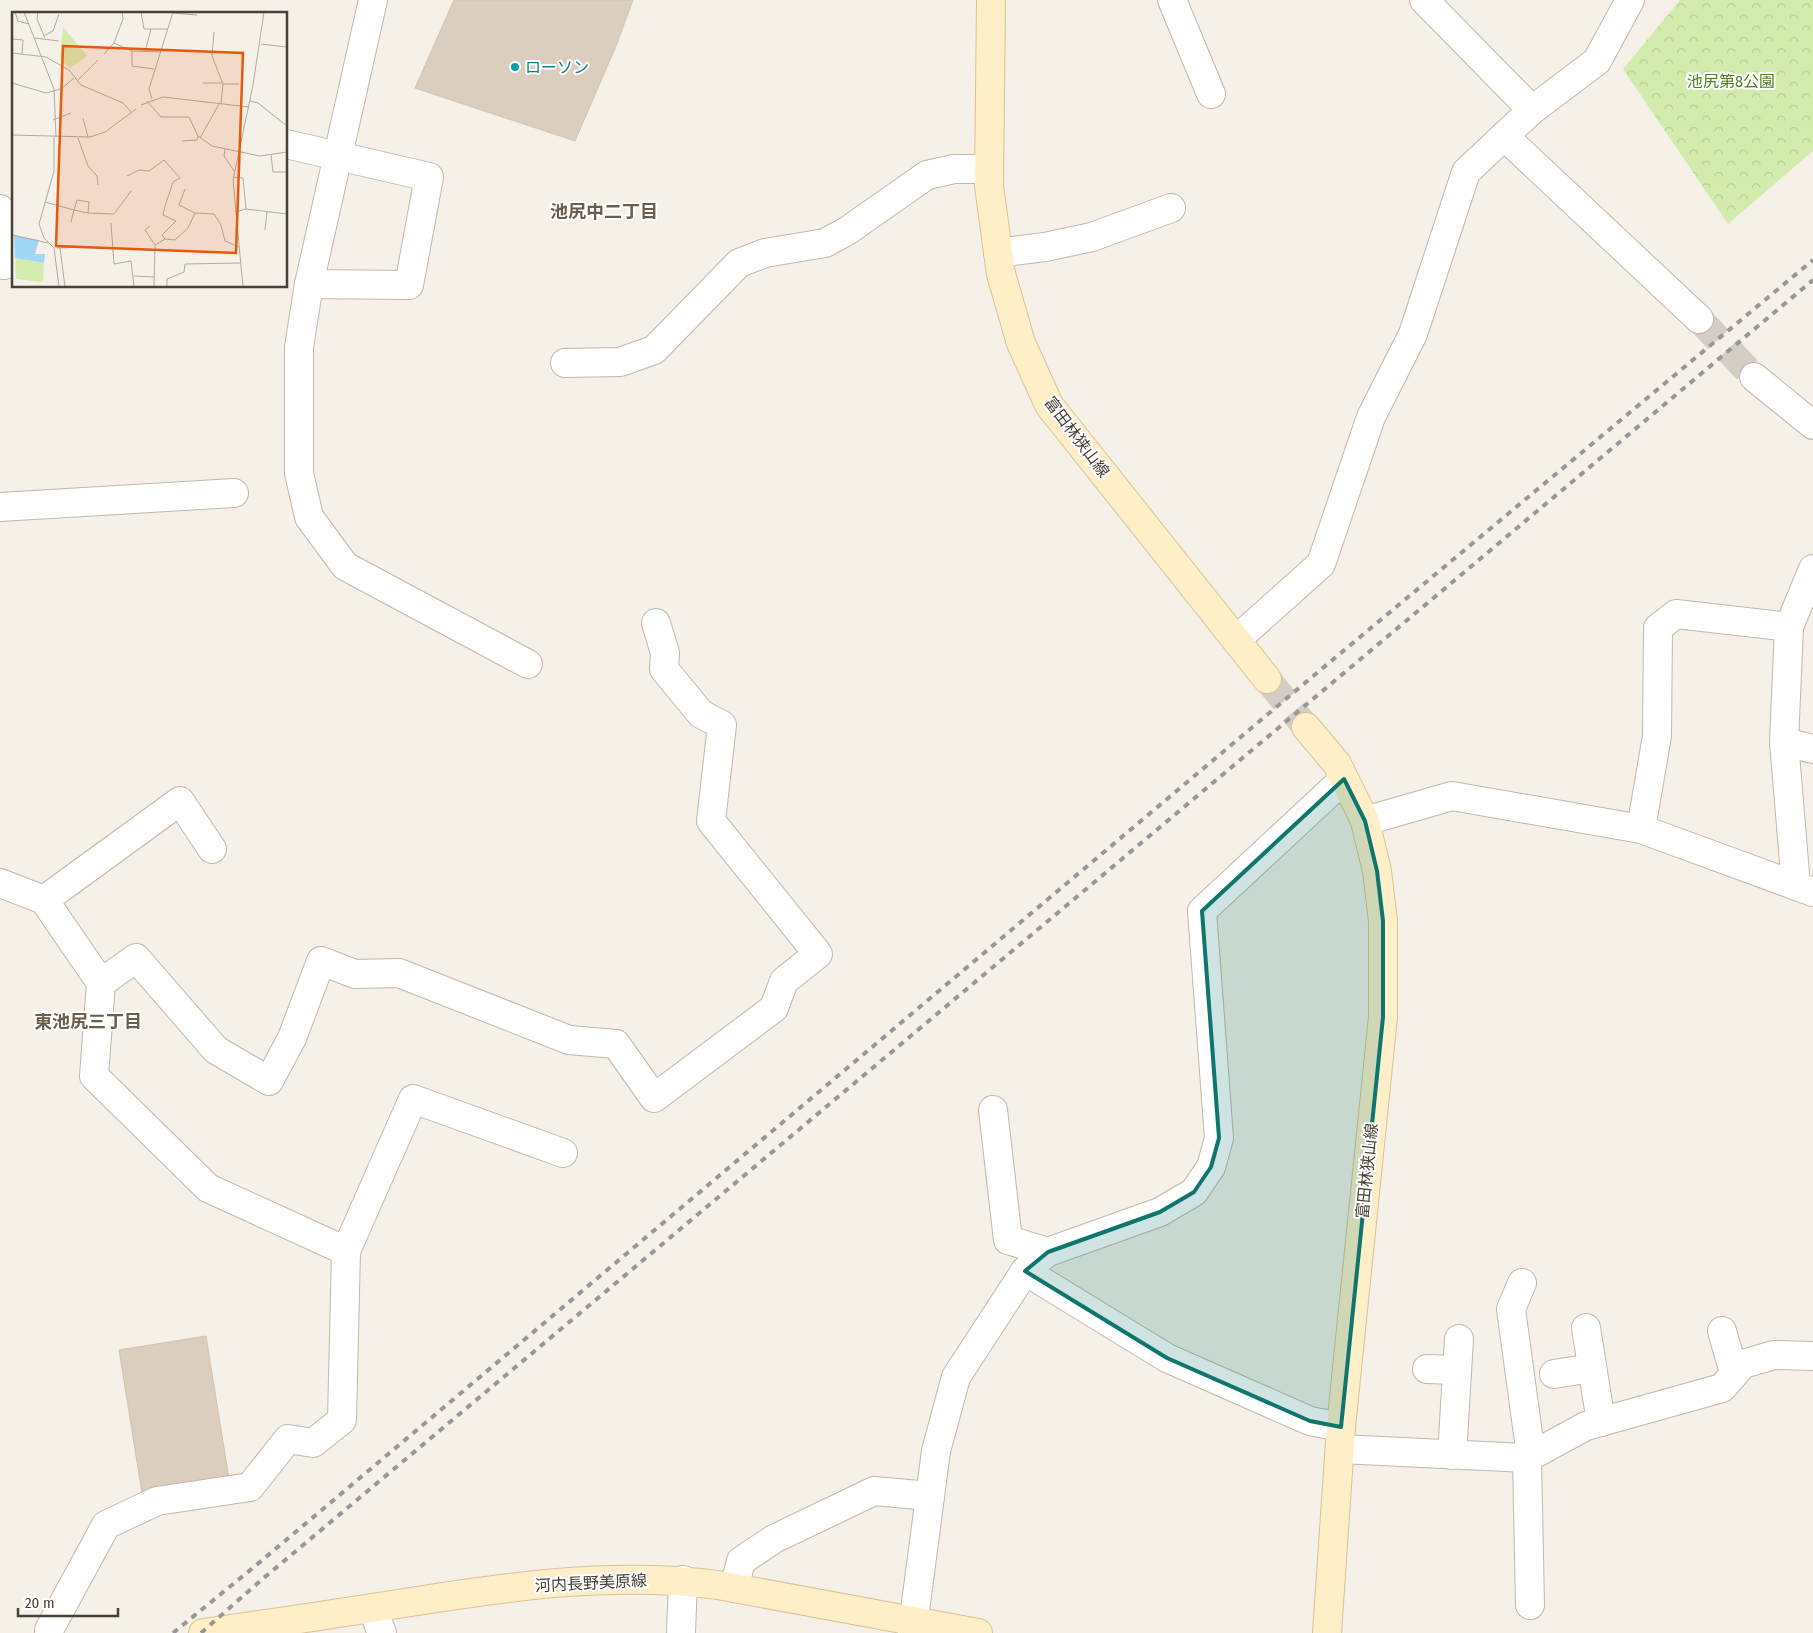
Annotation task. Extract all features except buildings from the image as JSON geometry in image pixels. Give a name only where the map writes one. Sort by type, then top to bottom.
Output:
[{"type":"main road","name":"富田林狭山線","points":[[991,0],[989,186],[1001,274],[1021,343],[1049,405],[1267,679]]},
{"type":"main road","name":"富田林狭山線","points":[[1306,727],[1337,764],[1364,821],[1377,871],[1383,921],[1383,1017],[1341,1438],[1327,1633]]},
{"type":"main road","name":"河内長野美原線","points":[[203,1633],[488,1590],[619,1578],[683,1580],[734,1588],[913,1627],[978,1633]]},
{"type":"street","points":[[373,0],[310,284],[299,347],[299,473],[309,517],[345,566],[528,664]]},
{"type":"street","points":[[1172,0],[1211,94]]},
{"type":"street","points":[[1424,0],[1532,110]]},
{"type":"street","points":[[1236,640],[1321,564],[1372,418],[1413,334],[1466,172],[1532,110],[1597,61],[1630,0]]},
{"type":"street","points":[[1504,136],[1698,319]]},
{"type":"street","points":[[288,144],[429,177],[410,284],[310,284]]},
{"type":"street","points":[[565,363],[620,362],[654,350],[739,262],[766,253],[825,243],[847,231],[928,175],[954,169],[989,169]]},
{"type":"street","points":[[998,254],[1046,247],[1092,237],[1171,208]]},
{"type":"street","points":[[0,209],[4,265]]},
{"type":"street","points":[[1754,377],[1813,425]]},
{"type":"street","points":[[0,507],[234,493]]},
{"type":"street","points":[[1364,821],[1452,796],[1641,829],[1804,889],[1784,742],[1789,627],[1813,569]]},
{"type":"street","points":[[1641,829],[1657,736],[1658,628],[1676,614],[1789,627]]},
{"type":"street","points":[[101,983],[136,958],[216,1050],[269,1080],[292,1038],[321,961],[355,974],[399,973],[568,1040],[616,1044],[654,1098],[774,1008],[784,981],[818,954],[711,821],[722,725],[701,714],[664,669],[665,653],[656,623]]},
{"type":"street","points":[[1784,742],[1813,749]]},
{"type":"street","points":[[913,1627],[936,1451],[956,1377],[1025,1272],[1048,1252],[1160,1212],[1194,1192],[1211,1167],[1219,1138],[1202,911],[1344,780]]},
{"type":"street","points":[[44,900],[180,801],[212,849]]},
{"type":"street","points":[[0,883],[44,900],[101,983],[94,1076],[208,1188],[346,1251]]},
{"type":"street","points":[[49,1633],[106,1526],[157,1501],[250,1487],[288,1439],[313,1443],[342,1420],[346,1251],[412,1099],[563,1153]]},
{"type":"street","points":[[993,1110],[1008,1240],[1048,1252]]},
{"type":"street","points":[[1025,1272],[1167,1358],[1310,1421],[1341,1438],[1452,1455],[1529,1457],[1586,1426],[1722,1388],[1743,1364],[1774,1355],[1813,1356]]},
{"type":"street","points":[[1522,1283],[1512,1309],[1529,1457],[1530,1605]]},
{"type":"street","points":[[1586,1328],[1601,1422]]},
{"type":"street","points":[[1722,1331],[1734,1374]]},
{"type":"street","points":[[1452,1455],[1459,1339]]},
{"type":"street","points":[[1554,1374],[1592,1368]]},
{"type":"street","points":[[1427,1369],[1457,1370]]},
{"type":"street","points":[[734,1588],[741,1561],[774,1539],[874,1491],[930,1496]]},
{"type":"street","points":[[681,1633],[683,1580]]},
{"type":"street","points":[[372,1608],[382,1633]]},
{"type":"highlighted area","points":[[1344,779],[1365,821],[1377,871],[1383,921],[1383,1017],[1341,1427],[1310,1421],[1167,1358],[1025,1271],[1048,1252],[1160,1212],[1194,1192],[1211,1167],[1219,1138],[1202,911]]},
{"type":"green space","name":"池尻第8公園","points":[[1680,0],[1813,0],[1813,151],[1728,224],[1623,69]]},
{"type":"tunnel","points":[[1699,319],[1754,377]]},
{"type":"tunnel","points":[[1267,679],[1306,727]]},
{"type":"railway","points":[[173,1633],[254,1567],[1318,672],[1813,260]]},
{"type":"railway","points":[[201,1633],[259,1582],[1813,280]]},
{"type":"place","name":"ローソン","points":[[515,67]]},
{"type":"district","name":"池尻中二丁目","points":[[604,212]]},
{"type":"district","name":"東池尻三丁目","points":[[88,1022]]}]
